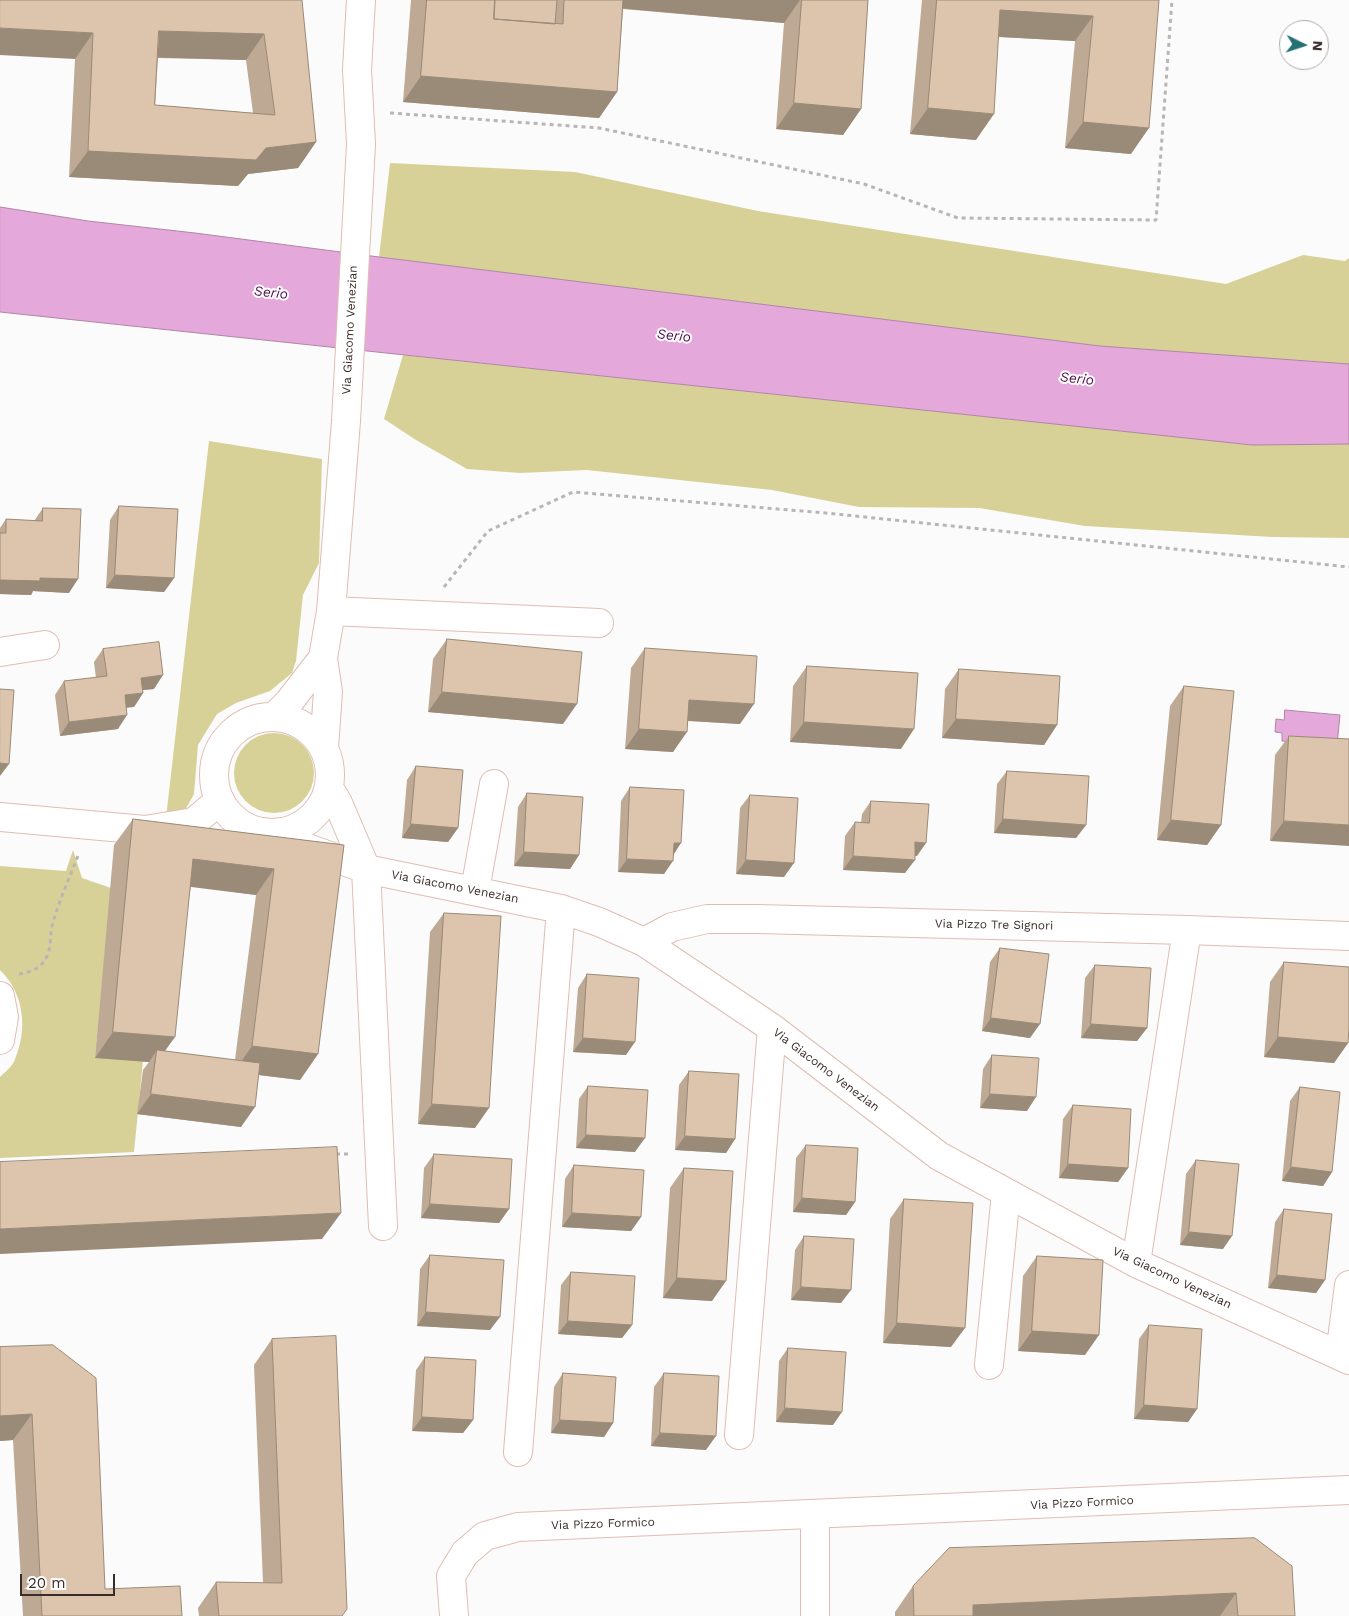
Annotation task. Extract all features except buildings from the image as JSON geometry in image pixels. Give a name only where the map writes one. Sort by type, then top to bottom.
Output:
[{"type":"street","name":"Via Giacomo Venezian","points":[[324,748],[328,692],[323,658],[331,611],[346,421],[361,144],[357,70],[361,0]]},
{"type":"street","points":[[331,611],[599,623]]},
{"type":"street","points":[[0,652],[45,645]]},
{"type":"street","name":"Via Giacomo Venezian","points":[[275,716],[289,702],[323,658]]},
{"type":"street","name":"Via Giacomo Venezian","points":[[275,716],[295,721],[312,732],[324,748],[331,774],[329,788],[323,804],[312,818],[297,827],[281,832],[263,832],[246,827],[231,816],[220,800],[214,781],[216,761],[224,742],[237,728],[255,719],[275,716]]},
{"type":"street","points":[[475,890],[494,784]]},
{"type":"street","name":"Via Giacomo Venezian","points":[[329,788],[338,803],[366,869],[561,909],[599,922],[644,942],[772,1028],[939,1156],[1136,1263],[1344,1357]]},
{"type":"street","points":[[0,817],[145,830],[194,822],[220,800]]},
{"type":"street","points":[[263,832],[366,869],[383,1226]]},
{"type":"street","points":[[518,1452],[561,909]]},
{"type":"street","name":"Via Pizzo Tre Signori","points":[[644,942],[672,927],[707,919],[1187,930],[1349,936]]},
{"type":"street","points":[[1136,1263],[1187,930]]},
{"type":"street","points":[[0,1040],[7,986]]},
{"type":"street","points":[[739,1434],[772,1028]]},
{"type":"street","points":[[989,1365],[1006,1192]]},
{"type":"street","points":[[1344,1357],[1349,1285]]},
{"type":"street","name":"Via Pizzo Formico","points":[[454,1616],[451,1576],[464,1552],[485,1536],[518,1527],[1349,1490]]},
{"type":"street","points":[[815,1514],[815,1616]]},
{"type":"path","points":[[385,113],[599,128],[864,184],[958,218],[1156,220],[1172,0]]},
{"type":"path","points":[[427,615],[448,581],[488,531],[573,492],[826,513],[1349,567]]},
{"type":"path","points":[[7,986],[40,966],[48,956],[51,928],[60,898],[90,824]]},
{"type":"path","points":[[331,1155],[380,1152]]},
{"type":"shaded area","points":[[390,163],[575,172],[758,211],[1226,284],[1303,255],[1345,261],[1349,258],[1349,364],[1100,346],[379,257]]},
{"type":"shaded area","points":[[403,355],[1252,445],[1349,444],[1349,538],[1272,537],[1085,526],[979,508],[859,507],[772,490],[587,470],[520,473],[467,469],[384,419]]},
{"type":"shaded area","points":[[209,441],[322,459],[319,563],[303,595],[296,661],[292,673],[270,691],[236,703],[217,714],[198,745],[194,794],[184,812],[166,818]]},
{"type":"shaded area","points":[[274,733],[289,736],[302,745],[311,758],[314,773],[311,788],[302,801],[289,810],[274,813],[259,810],[246,801],[237,788],[234,773],[237,758],[246,745],[259,736]]},
{"type":"shaded area","points":[[73,850],[82,878],[111,888],[95,1058],[143,1061],[134,1152],[0,1158],[0,1077],[14,1062],[22,1036],[22,1024],[19,1000],[8,979],[0,970],[0,866],[66,871]]},
{"type":"water","name":"Serio","points":[[0,207],[88,221],[1100,346],[1349,364],[1349,444],[1252,445],[0,312]]},
{"type":"water","points":[[1285,710],[1340,715],[1337,745],[1282,741],[1282,733],[1275,732],[1276,719],[1284,720]]}]
